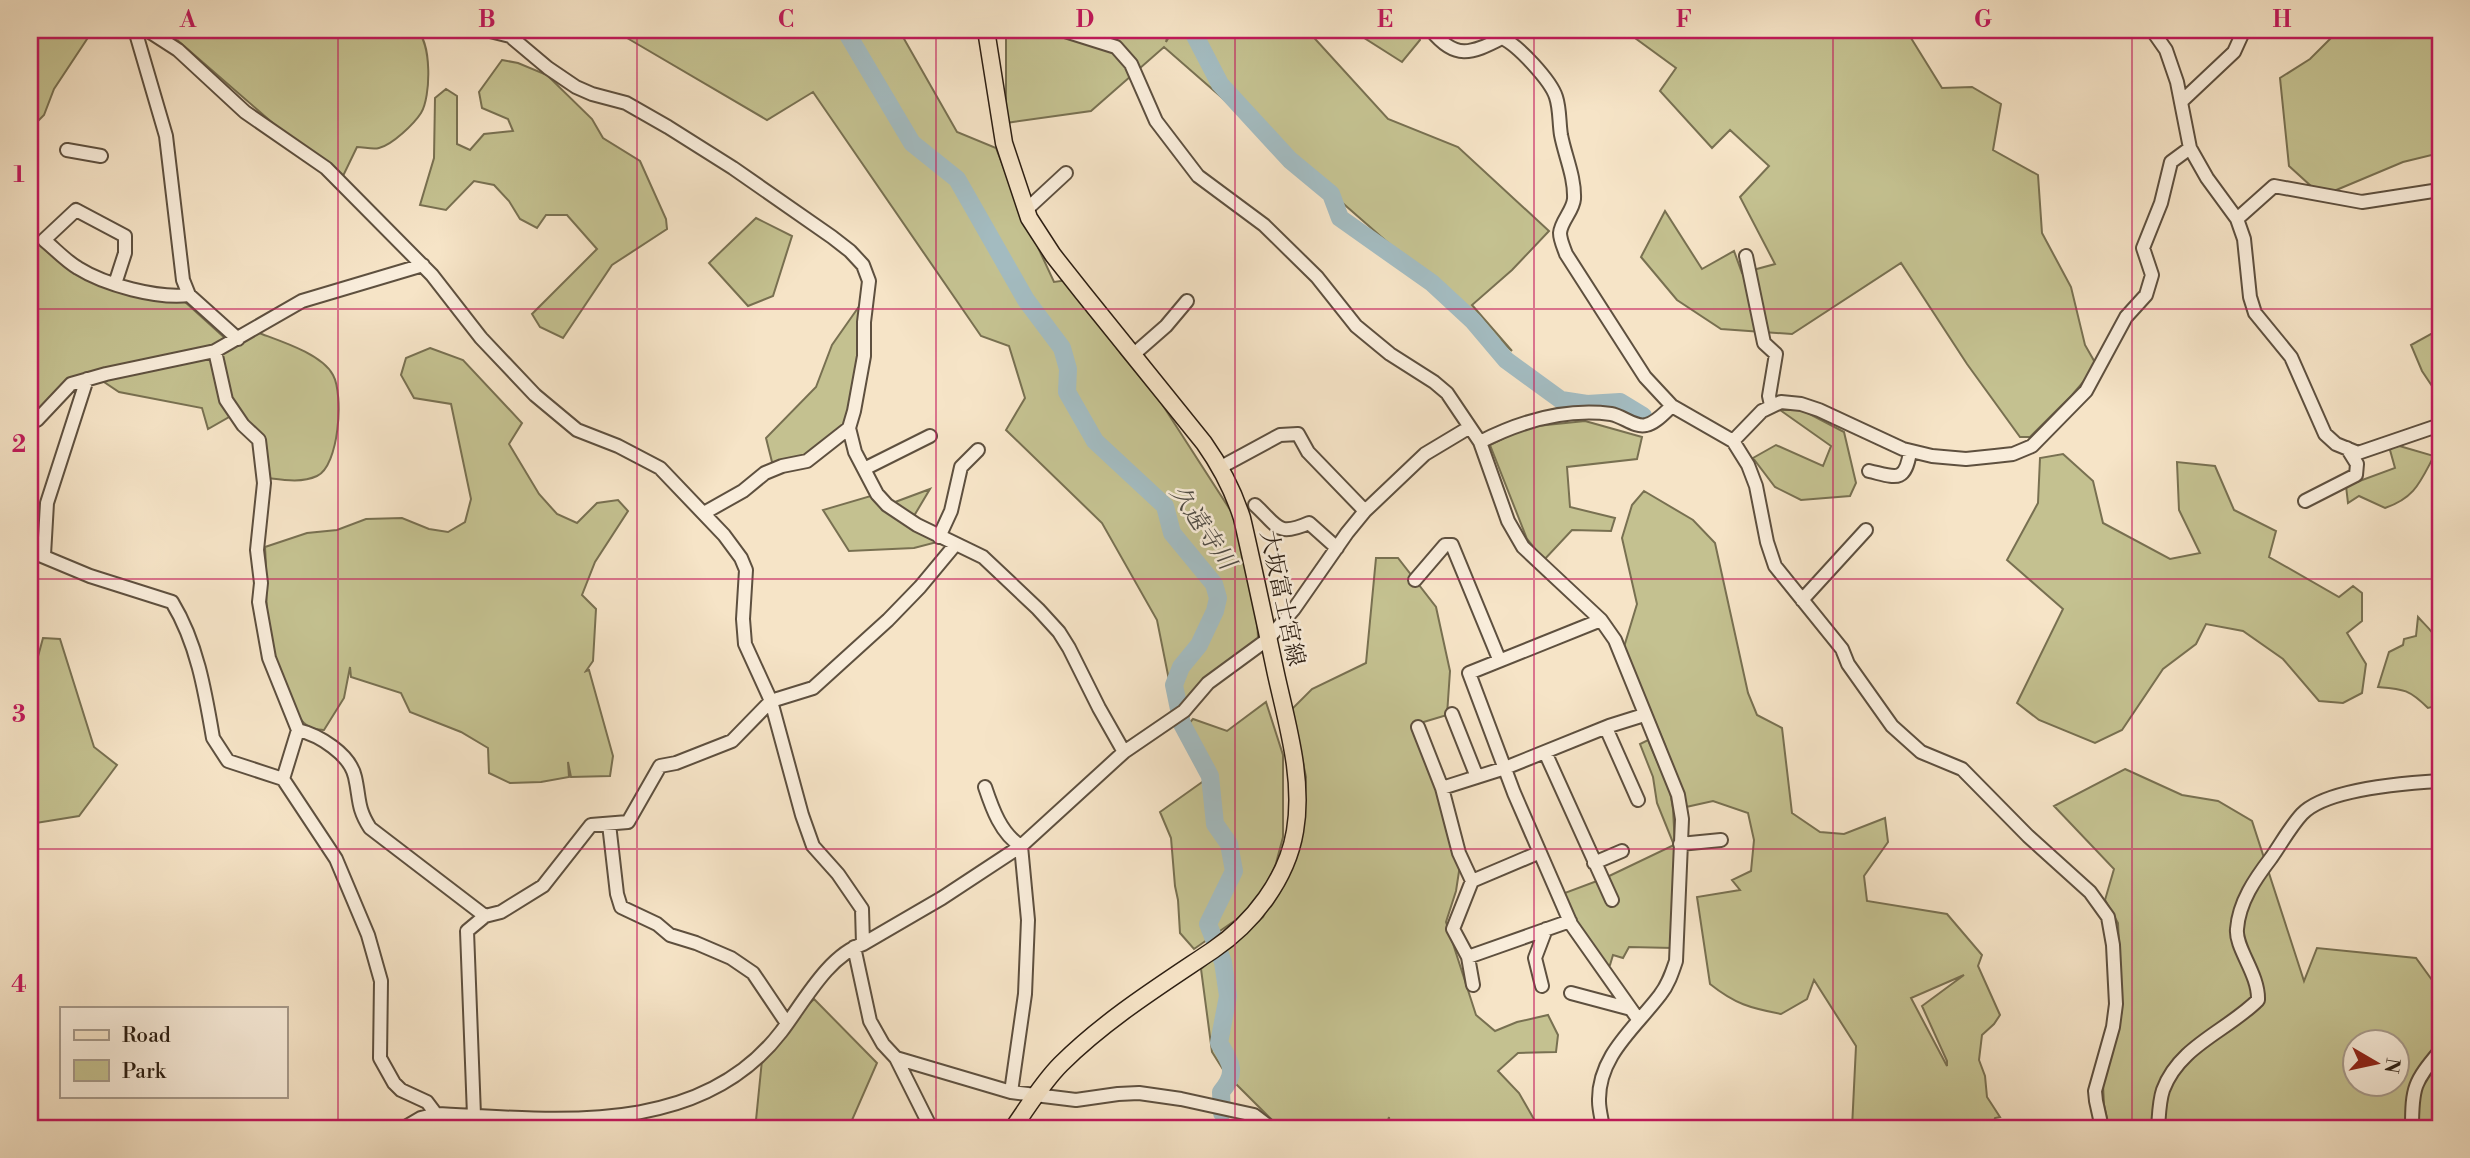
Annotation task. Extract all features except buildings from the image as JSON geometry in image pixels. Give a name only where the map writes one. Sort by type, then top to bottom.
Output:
[{"type":"main road","name":"大坂富士宮線","points":[[986,30],[1004,143],[1026,211],[1053,255],[1221,467],[1235,494],[1295,767],[1295,831],[1287,860],[1274,887],[1254,913],[1214,950],[1100,1030],[1059,1065],[1013,1128]]},
{"type":"street","points":[[135,30],[166,136],[183,280],[189,295],[238,340]]},
{"type":"street","points":[[147,30],[178,50],[245,112],[326,169],[423,265],[481,338],[535,395],[577,430],[618,446],[660,468],[704,513],[741,558],[746,570],[743,619],[745,644],[771,701],[813,846],[838,874],[862,909],[859,946],[870,1021],[883,1044],[896,1058],[931,1128]]},
{"type":"street","points":[[486,30],[510,36],[576,87],[626,103],[668,127],[733,168],[832,237],[863,265],[869,281],[864,322],[864,356],[849,428],[855,452],[877,494],[887,505],[917,525],[983,557],[1059,632],[1124,752]]},
{"type":"street","points":[[1062,30],[1116,47],[1131,64],[1156,121],[1198,176],[1264,225],[1317,277],[1356,326],[1390,354],[1447,393],[1480,442],[1508,521],[1523,547],[1601,620],[1615,640],[1678,795],[1682,819],[1675,961],[1670,979],[1661,994],[1634,1014],[1602,1076],[1599,1101],[1603,1128]]},
{"type":"street","points":[[1431,30],[1447,46],[1459,52],[1479,50],[1502,38],[1507,40],[1525,55],[1548,83],[1556,96],[1561,134],[1571,168],[1574,200],[1560,230],[1566,254],[1645,377],[1672,406],[1733,441],[1748,465],[1756,485],[1767,542],[1775,566],[1842,649],[1856,676],[1892,726],[1921,752],[1962,769],[2028,836],[2090,892],[2108,917],[2113,945],[2116,1004],[2113,1027],[2095,1091],[2102,1128]]},
{"type":"street","points":[[2152,30],[2166,50],[2182,101],[2190,148],[2207,178],[2237,219],[2244,239],[2250,297],[2256,313],[2291,357],[2325,434],[2336,444],[2358,453],[2440,425]]},
{"type":"street","points":[[2182,101],[2234,52],[2244,30]]},
{"type":"street","points":[[1733,441],[1771,405],[1782,402],[1819,410],[1910,452],[1957,459],[2013,454],[2032,446],[2086,391],[2126,317],[2142,301],[2150,286],[2152,275],[2143,248],[2161,203],[2171,163],[2190,148]]},
{"type":"street","points":[[66,150],[101,156]]},
{"type":"street","points":[[1026,211],[1066,173]]},
{"type":"street","points":[[2237,219],[2274,186],[2362,202],[2433,191]]},
{"type":"street","points":[[115,285],[125,253],[125,236],[76,210],[44,240],[78,268],[115,285],[175,297],[189,295]]},
{"type":"street","points":[[1746,256],[1763,343],[1776,354],[1769,396],[1771,405]]},
{"type":"street","points":[[30,421],[37,420],[71,384],[215,351],[302,301],[423,265]]},
{"type":"street","points":[[1133,354],[1166,326],[1187,301]]},
{"type":"street","points":[[215,351],[226,400],[243,425],[259,440],[264,483],[257,550],[261,583],[259,602],[269,658],[298,730],[283,779]]},
{"type":"street","points":[[44,555],[47,503],[87,379]]},
{"type":"street","points":[[1480,442],[1510,427],[1543,416],[1612,414],[1640,426],[1650,425],[1672,406]]},
{"type":"street","points":[[404,1128],[421,1118],[436,1114],[552,1119],[632,1115],[662,1108],[702,1093],[732,1077],[781,1032],[831,965],[942,898],[1021,846],[1124,752],[1180,715],[1208,683],[1268,639],[1294,610],[1365,511],[1425,454],[1469,427]]},
{"type":"street","points":[[704,513],[743,491],[765,473],[807,461],[849,428]]},
{"type":"street","points":[[1221,467],[1280,435],[1297,434],[1308,452],[1365,511]]},
{"type":"street","points":[[864,469],[930,436]]},
{"type":"street","points":[[2305,501],[2356,475],[2357,464],[2347,448]]},
{"type":"street","points":[[939,537],[950,512],[961,467],[978,450]]},
{"type":"street","points":[[1869,471],[1891,476],[1900,475],[1908,468],[1910,452]]},
{"type":"street","points":[[1240,513],[1260,501],[1282,530],[1310,523],[1337,548]]},
{"type":"street","points":[[1802,600],[1866,530]]},
{"type":"street","points":[[487,1128],[474,1115],[467,930],[485,916],[501,912],[543,886],[591,825],[628,822],[660,766],[676,763],[732,741],[771,701],[813,688],[920,587],[955,545]]},
{"type":"street","points":[[1415,580],[1445,545],[1452,545],[1499,659]]},
{"type":"street","points":[[30,551],[90,576],[172,602],[182,617],[202,673],[213,738],[218,748],[228,761],[283,779],[336,859],[368,935],[381,981],[380,1058],[387,1074],[401,1090],[427,1102],[436,1114]]},
{"type":"street","points":[[1601,620],[1469,673],[1538,853],[1570,921],[1634,1014]]},
{"type":"street","points":[[1452,714],[1477,777]]},
{"type":"street","points":[[1442,788],[1505,768],[1644,715]]},
{"type":"street","points":[[1418,727],[1442,788],[1459,853],[1472,881]]},
{"type":"street","points":[[1606,728],[1638,800]]},
{"type":"street","points":[[298,730],[312,733],[348,762],[355,775],[361,814],[370,828],[485,916]]},
{"type":"street","points":[[1545,752],[1612,900]]},
{"type":"street","points":[[2158,1128],[2162,1092],[2180,1061],[2258,1000],[2258,987],[2236,933],[2241,909],[2254,880],[2302,814],[2342,793],[2440,781]]},
{"type":"street","points":[[985,787],[995,815],[1012,841],[1021,846]]},
{"type":"street","points":[[609,824],[621,907],[657,924],[670,935],[731,958],[753,973],[786,1022]]},
{"type":"street","points":[[1680,844],[1721,840]]},
{"type":"street","points":[[1011,1092],[1025,994],[1028,920],[1021,846]]},
{"type":"street","points":[[1594,863],[1622,851]]},
{"type":"street","points":[[1473,985],[1468,957],[1453,929],[1472,881],[1538,853]]},
{"type":"street","points":[[1468,957],[1570,921]]},
{"type":"street","points":[[1542,986],[1535,958],[1546,929]]},
{"type":"street","points":[[1571,993],[1634,1014]]},
{"type":"street","points":[[2412,1128],[2412,1096],[2422,1073],[2440,1051]]},
{"type":"street","points":[[896,1058],[1011,1092],[1076,1100],[1139,1093],[1254,1115],[1271,1128]]},
{"type":"street","points":[[30,1121],[34,1128]]},
{"type":"green space","points":[[30,30],[93,30],[54,89],[44,115],[30,129]]},
{"type":"green space","points":[[201,30],[298,30],[309,35],[318,30],[416,30],[425,45],[427,57],[428,83],[424,105],[413,123],[390,143],[377,149],[357,147],[343,176],[275,125],[176,39]]},
{"type":"green space","points":[[626,30],[899,30],[957,132],[996,148],[1017,202],[1054,282],[1068,280],[1121,354],[1160,401],[1238,522],[1257,616],[1258,638],[1195,689],[1175,710],[1157,620],[1102,523],[1006,430],[1025,398],[1009,346],[981,336],[813,92],[767,120],[627,38]]},
{"type":"green space","points":[[1006,30],[1169,30],[1166,42],[1173,30],[1307,30],[1388,119],[1458,147],[1549,231],[1512,270],[1472,305],[1512,351],[1164,47],[1091,111],[1006,123]]},
{"type":"green space","points":[[1356,30],[1417,30],[1420,40],[1402,62],[1358,34]]},
{"type":"green space","points":[[1624,30],[1906,30],[1942,88],[1972,87],[2001,104],[1993,150],[2038,175],[2042,233],[2071,287],[2085,345],[2097,366],[2030,437],[2020,437],[1967,364],[1901,263],[1792,334],[1721,329],[1677,300],[1641,257],[1665,211],[1702,269],[1734,251],[1742,273],[1775,264],[1740,197],[1769,166],[1730,130],[1712,148],[1660,91],[1676,68]]},
{"type":"green space","points":[[2339,30],[2440,30],[2440,153],[2403,162],[2322,196],[2289,166],[2280,78],[2310,59]]},
{"type":"green space","points":[[502,60],[518,63],[547,75],[592,119],[603,138],[640,161],[666,219],[667,229],[612,265],[563,338],[540,327],[532,314],[597,249],[567,215],[546,215],[537,228],[520,219],[509,201],[494,185],[474,181],[446,210],[420,205],[434,158],[435,98],[446,89],[457,96],[457,144],[470,150],[484,134],[513,131],[508,119],[482,108],[479,92]]},
{"type":"green space","points":[[756,218],[792,236],[773,296],[748,306],[709,263]]},
{"type":"green space","points":[[30,232],[99,284],[184,301],[227,340],[212,366],[229,417],[208,429],[202,408],[119,392],[89,372],[30,415]]},
{"type":"green space","points":[[2434,288],[2440,288],[2440,398],[2422,371],[2411,345],[2433,333]]},
{"type":"green space","points":[[860,305],[864,356],[849,425],[807,461],[773,466],[766,438],[816,387],[832,345]]},
{"type":"green space","points":[[259,333],[310,355],[328,367],[333,375],[339,413],[335,445],[324,470],[317,476],[299,480],[268,478],[241,414],[231,400],[221,354]]},
{"type":"green space","points":[[430,348],[463,360],[522,423],[509,444],[539,494],[557,514],[577,523],[597,503],[618,500],[628,511],[595,562],[582,595],[596,609],[593,661],[586,671],[589,670],[613,756],[610,776],[571,777],[568,762],[569,777],[541,782],[510,783],[489,773],[488,748],[461,732],[410,712],[401,693],[351,677],[350,667],[344,698],[324,730],[311,728],[304,723],[287,693],[268,628],[265,547],[307,533],[337,530],[366,519],[402,518],[429,529],[448,532],[465,522],[471,499],[451,404],[414,398],[401,375],[406,358]]},
{"type":"green space","points":[[1780,410],[1802,410],[1844,432],[1856,483],[1850,496],[1801,500],[1775,487],[1753,458],[1776,445],[1823,466],[1831,446]]},
{"type":"green space","points":[[1585,421],[1642,437],[1637,459],[1567,467],[1570,507],[1615,518],[1611,531],[1572,530],[1544,560],[1527,539],[1490,445],[1527,427]]},
{"type":"green space","points":[[2396,445],[2434,456],[2416,488],[2403,499],[2385,508],[2359,496],[2348,503],[2346,486],[2395,468],[2390,450]]},
{"type":"green space","points":[[2063,454],[2093,481],[2103,523],[2170,559],[2200,553],[2179,510],[2177,462],[2215,466],[2234,510],[2276,531],[2269,557],[2339,597],[2353,586],[2362,593],[2362,621],[2347,633],[2366,664],[2362,693],[2343,703],[2319,701],[2283,659],[2243,631],[2206,624],[2196,644],[2163,669],[2122,730],[2095,743],[2039,720],[2017,703],[2063,609],[2007,560],[2038,503],[2040,458]]},
{"type":"green space","points":[[930,489],[911,521],[945,540],[914,548],[849,551],[823,510],[874,495],[887,505]]},
{"type":"green space","points":[[1644,491],[1693,520],[1715,543],[1748,693],[1757,715],[1782,728],[1792,813],[1820,832],[1844,834],[1885,818],[1888,842],[1864,876],[1867,901],[1947,914],[1982,955],[1978,966],[2000,1015],[1982,1035],[1979,1060],[1985,1076],[1987,1097],[2000,1117],[1995,1118],[1992,1128],[1852,1128],[1856,1046],[1814,980],[1807,999],[1781,1014],[1743,1004],[1710,984],[1697,897],[1740,890],[1732,880],[1751,871],[1754,840],[1748,813],[1713,801],[1686,807],[1665,745],[1624,647],[1637,604],[1622,538],[1632,505]],"holes":[[[1964,975],[1922,1006],[1947,1061],[1947,1066],[1911,998]]]},
{"type":"green space","points":[[1376,558],[1398,558],[1436,607],[1450,671],[1447,715],[1417,724],[1460,865],[1456,891],[1446,922],[1476,1015],[1495,1031],[1517,1022],[1548,1015],[1558,1035],[1556,1052],[1518,1053],[1498,1071],[1519,1093],[1539,1128],[1390,1128],[1389,1117],[1386,1128],[1280,1128],[1226,1074],[1212,1052],[1201,969],[1263,917],[1290,864],[1304,818],[1306,777],[1292,709],[1312,689],[1366,663]]},
{"type":"green space","points":[[2418,617],[2435,636],[2440,655],[2438,698],[2436,706],[2428,708],[2405,691],[2378,687],[2389,652],[2403,645],[2404,639],[2416,636]]},
{"type":"green space","points":[[43,638],[60,639],[94,747],[117,765],[79,816],[36,823],[30,821],[30,686]]},
{"type":"green space","points":[[1266,702],[1283,755],[1283,837],[1275,867],[1263,893],[1240,917],[1194,949],[1180,933],[1171,838],[1160,812],[1205,780],[1179,734],[1193,719],[1227,731]]},
{"type":"green space","points":[[1648,740],[1670,791],[1673,809],[1675,846],[1673,948],[1629,947],[1623,958],[1613,955],[1610,965],[1606,967],[1574,927],[1562,894],[1605,878],[1674,845],[1657,803],[1653,777],[1640,744]]},
{"type":"green space","points":[[2125,769],[2182,795],[2218,801],[2252,821],[2304,981],[2317,948],[2416,958],[2440,991],[2440,1128],[2109,1128],[2103,1085],[2122,1011],[2118,923],[2105,900],[2114,869],[2054,806]]},
{"type":"green space","points":[[814,999],[877,1063],[852,1120],[854,1128],[749,1128],[756,1120],[763,1050]]},
{"type":"waterway","name":"久遠寺川","points":[[845,30],[912,143],[957,179],[1026,300],[1062,348],[1068,369],[1067,392],[1095,441],[1165,506],[1172,533],[1214,584],[1218,598],[1215,611],[1199,645],[1181,667],[1174,685],[1182,724],[1210,776],[1215,824],[1229,844],[1234,871],[1208,924],[1223,962],[1228,996],[1219,1043],[1229,1062],[1231,1073],[1221,1092],[1222,1113]]},
{"type":"waterway","points":[[1192,30],[1220,84],[1290,160],[1331,194],[1340,218],[1432,283],[1473,321],[1506,360],[1561,400],[1587,404],[1620,402],[1643,416]]},
{"type":"waterway","points":[[1222,1113],[1232,1128]]}]
